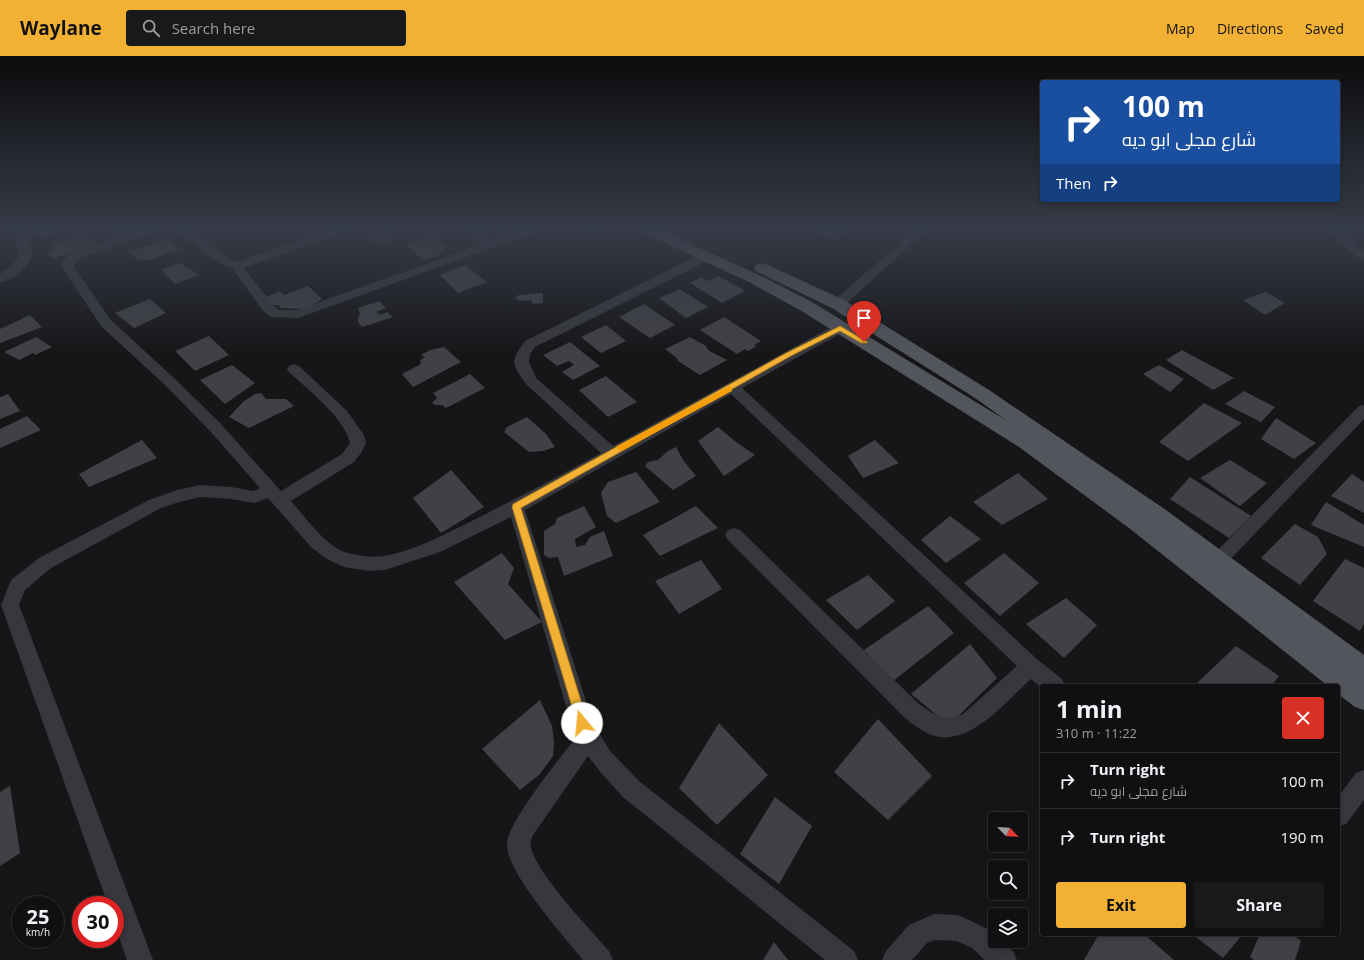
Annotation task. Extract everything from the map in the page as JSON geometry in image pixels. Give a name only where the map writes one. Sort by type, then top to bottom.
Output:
[{"type":"main road","points":[[739,271],[806,306],[977,410],[1026,442],[1081,472],[1219,560],[1364,670]]},
{"type":"main road","points":[[768,271],[838,304],[982,394],[1081,472],[1143,527],[1364,698]]},
{"type":"street","points":[[0,278],[11,271]]},
{"type":"street","points":[[71,271],[106,323],[170,382],[204,416],[318,543],[344,560],[356,563],[385,563],[434,547],[516,507],[611,453],[840,328]]},
{"type":"street","points":[[241,271],[268,308],[276,314],[298,314],[415,271]]},
{"type":"street","points":[[611,453],[531,381],[523,368],[521,359],[523,351],[530,344],[676,271]]},
{"type":"street","points":[[838,304],[873,271]]},
{"type":"street","points":[[140,960],[10,605],[18,585],[45,563],[155,504],[177,496],[200,491],[231,493],[255,497],[275,495],[348,458],[354,452],[358,444],[352,428],[333,405],[294,369]]},
{"type":"street","points":[[732,387],[1052,684]]},
{"type":"street","points":[[1219,560],[1364,410]]},
{"type":"street","points":[[516,507],[588,738],[600,756],[631,789],[845,960]]},
{"type":"street","points":[[734,535],[912,712],[932,726],[944,728],[956,727],[970,720],[1031,666]]},
{"type":"street","points":[[588,738],[525,827],[520,838],[519,845],[521,855],[527,868],[542,890],[600,960]]},
{"type":"street","points":[[1340,813],[1364,781]]},
{"type":"street","points":[[895,960],[918,934],[934,927],[958,928],[981,939],[1004,960]]},
{"type":"building","points":[[162,271],[193,271],[199,275],[175,284]]},
{"type":"building","points":[[450,271],[473,271],[487,282],[458,293],[440,275]]},
{"type":"building","points":[[719,276],[745,291],[722,303],[690,283],[701,277],[708,281]]},
{"type":"building","points":[[308,286],[322,299],[305,309],[280,308],[279,305],[270,305],[263,298],[280,291],[284,295]]},
{"type":"building","points":[[680,289],[708,307],[686,318],[659,298]]},
{"type":"building","points":[[1266,292],[1285,303],[1265,315],[1243,300]]},
{"type":"building","points":[[543,293],[543,303],[533,304],[531,300],[520,301],[515,298],[519,295]]},
{"type":"building","points":[[150,299],[166,313],[134,328],[115,313]]},
{"type":"building","points":[[379,301],[386,308],[376,312],[381,315],[387,312],[393,317],[362,327],[358,322],[360,314],[358,308]]},
{"type":"building","points":[[644,304],[675,325],[650,338],[619,317]]},
{"type":"building","points":[[30,315],[42,327],[0,343],[0,329]]},
{"type":"building","points":[[724,317],[761,341],[754,345],[757,346],[748,351],[745,349],[737,354],[700,330]]},
{"type":"building","points":[[606,325],[626,341],[601,353],[581,337]]},
{"type":"building","points":[[209,336],[229,355],[195,371],[175,351]]},
{"type":"building","points":[[36,337],[52,347],[35,355],[33,353],[19,360],[4,352]]},
{"type":"building","points":[[690,337],[706,346],[708,350],[727,360],[700,375],[678,361],[677,358],[665,349]]},
{"type":"building","points":[[570,342],[600,366],[573,380],[562,372],[574,365],[569,361],[557,366],[543,355]]},
{"type":"building","points":[[444,347],[461,362],[413,387],[402,374],[421,364],[420,360],[425,357],[421,355],[430,350]]},
{"type":"building","points":[[1182,350],[1234,378],[1213,390],[1166,360]]},
{"type":"building","points":[[232,365],[255,383],[225,404],[200,380]]},
{"type":"building","points":[[1159,365],[1184,379],[1170,392],[1143,374]]},
{"type":"building","points":[[470,374],[485,388],[446,408],[442,405],[432,403],[437,398],[433,393]]},
{"type":"building","points":[[606,376],[637,402],[608,417],[579,390]]},
{"type":"building","points":[[1244,391],[1275,407],[1261,422],[1225,404]]},
{"type":"building","points":[[261,393],[266,399],[286,399],[294,406],[249,428],[229,417],[244,401],[255,394]]},
{"type":"building","points":[[8,394],[20,411],[0,419],[0,397]]},
{"type":"building","points":[[1204,403],[1242,423],[1188,461],[1159,442]]},
{"type":"building","points":[[27,416],[41,430],[0,448],[0,429]]},
{"type":"building","points":[[527,417],[546,434],[555,447],[543,451],[529,452],[504,432],[507,427]]},
{"type":"building","points":[[1276,418],[1316,443],[1294,459],[1261,439]]},
{"type":"building","points":[[718,427],[755,455],[724,476],[698,441]]},
{"type":"building","points":[[142,440],[157,458],[89,487],[79,474]]},
{"type":"building","points":[[875,440],[899,463],[863,478],[848,456]]},
{"type":"building","points":[[676,447],[683,460],[696,476],[673,490],[645,466],[648,462],[658,460],[668,451]]},
{"type":"building","points":[[1230,460],[1267,483],[1240,506],[1200,478]]},
{"type":"building","points":[[451,470],[484,507],[441,533],[413,498]]},
{"type":"building","points":[[636,472],[660,502],[616,523],[607,516],[601,493],[608,482]]},
{"type":"building","points":[[1018,473],[1048,499],[1002,525],[973,502]]},
{"type":"building","points":[[1352,474],[1364,482],[1364,513],[1331,496]]},
{"type":"building","points":[[1190,477],[1251,516],[1229,538],[1170,499]]},
{"type":"building","points":[[1326,502],[1364,525],[1364,547],[1311,525]]},
{"type":"building","points":[[584,506],[596,527],[575,539],[576,547],[585,545],[590,537],[604,531],[613,556],[564,576],[558,557],[549,558],[544,555],[544,531],[555,524],[557,518]]},
{"type":"building","points":[[696,506],[718,528],[660,556],[643,535]]},
{"type":"building","points":[[950,516],[981,539],[946,563],[921,540]]},
{"type":"building","points":[[1295,524],[1318,537],[1327,554],[1300,585],[1261,558]]},
{"type":"building","points":[[502,553],[514,568],[508,584],[542,622],[505,640],[454,582]]},
{"type":"building","points":[[1004,553],[1039,583],[1000,616],[964,583]]},
{"type":"building","points":[[1345,559],[1364,568],[1364,624],[1360,631],[1313,601]]},
{"type":"building","points":[[701,560],[722,589],[679,614],[655,581]]},
{"type":"building","points":[[868,575],[895,601],[857,630],[826,600]]},
{"type":"building","points":[[1066,598],[1097,625],[1064,658],[1026,624]]},
{"type":"building","points":[[928,606],[954,633],[893,681],[864,650]]},
{"type":"building","points":[[970,644],[997,678],[949,725],[911,694]]},
{"type":"building","points":[[1236,646],[1279,676],[1273,684],[1196,684]]},
{"type":"building","points":[[540,700],[552,726],[554,741],[553,756],[539,775],[520,790],[482,749]]},
{"type":"building","points":[[878,719],[932,776],[888,820],[834,772]]},
{"type":"building","points":[[719,723],[768,775],[717,825],[679,788]]},
{"type":"building","points":[[10,786],[20,853],[0,866],[0,792]]},
{"type":"building","points":[[775,797],[812,826],[779,884],[740,854]]},
{"type":"building","points":[[1098,936],[1146,936],[1174,960],[1084,960]]},
{"type":"building","points":[[1195,936],[1241,936],[1223,958]]},
{"type":"building","points":[[1259,936],[1295,936],[1301,941],[1295,960],[1254,960],[1250,957]]},
{"type":"building","points":[[774,942],[788,960],[763,960]]},
{"type":"slow traffic","points":[[620,448],[730,389]]},
{"type":"route","points":[[582,723],[516,507],[611,453],[840,328],[864,342]]}]
